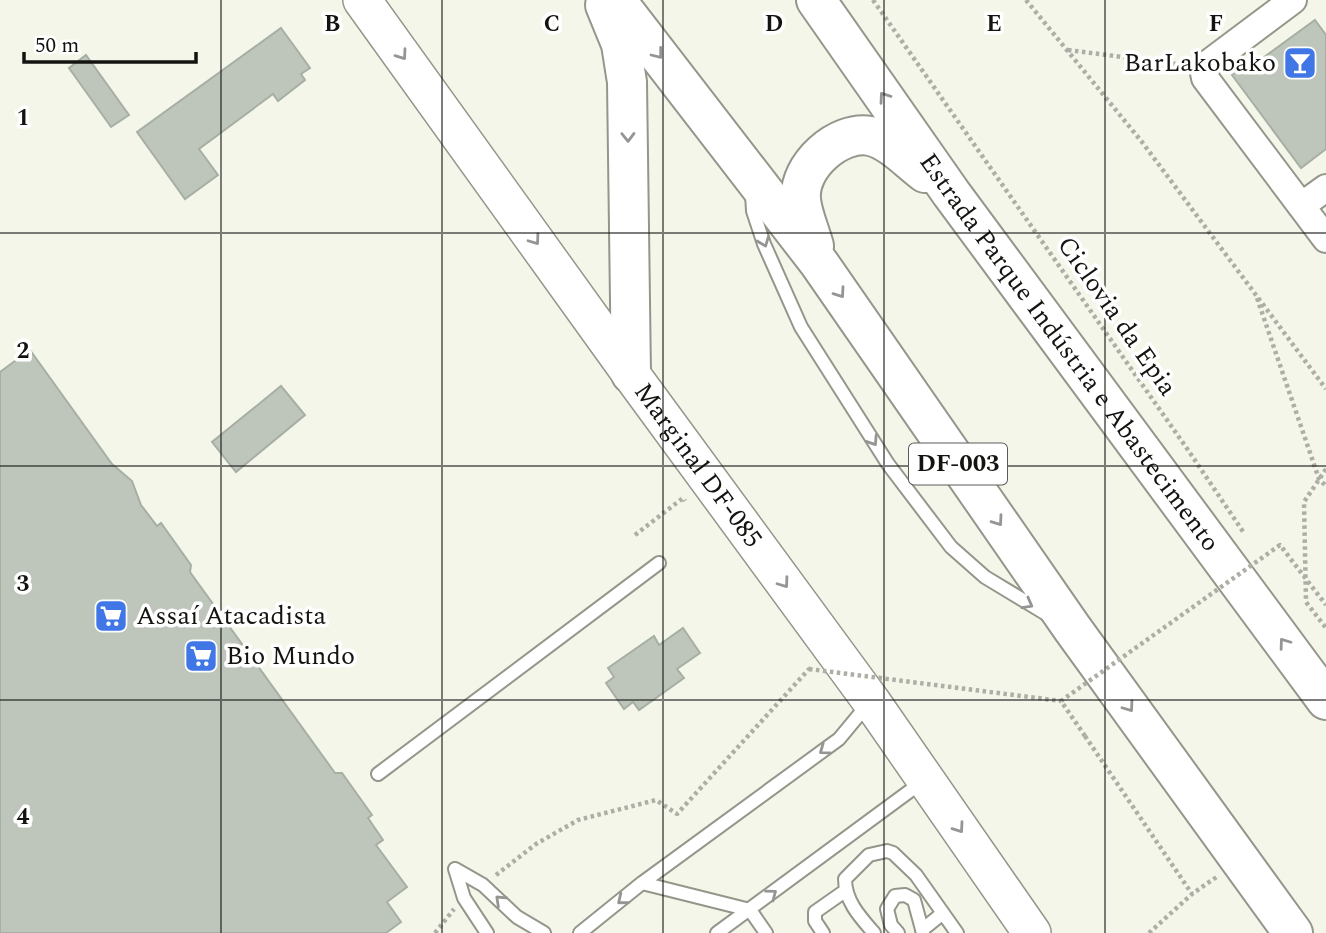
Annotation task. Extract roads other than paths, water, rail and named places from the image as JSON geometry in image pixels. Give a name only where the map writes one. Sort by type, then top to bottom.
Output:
[{"type":"highway","points":[[602,0],[621,44],[627,82],[631,374]]},
{"type":"highway","name":"DF-003","points":[[616,0],[819,262],[1072,628],[1293,933]]},
{"type":"highway","name":"Estrada Parque Indústria e Abastecimento","points":[[816,0],[951,193],[1325,699]]},
{"type":"highway","points":[[819,262],[801,199],[802,186],[813,163],[836,143],[853,136],[871,136],[885,142],[951,193]]},
{"type":"main road","name":"Marginal DF-085","points":[[362,0],[871,701],[1032,933]]},
{"type":"street","points":[[1293,0],[1209,63],[1205,78],[1326,239]]},
{"type":"street","points":[[1301,206],[1326,188]]},
{"type":"lane","points":[[752,176],[753,211],[764,244],[801,327],[888,464],[951,547],[985,577],[1072,628]]},
{"type":"lane","points":[[378,774],[659,563]]},
{"type":"lane","points":[[580,933],[642,883],[839,739],[871,701]]},
{"type":"lane","points":[[721,932],[925,780]]},
{"type":"lane","points":[[874,933],[854,908],[845,891],[845,879],[869,855],[887,851],[894,853],[916,876],[957,933]]},
{"type":"lane","points":[[487,933],[464,898],[455,869],[483,885],[517,917],[544,933]]},
{"type":"lane","points":[[642,883],[750,910],[766,933]]},
{"type":"lane","points":[[822,933],[815,921],[815,912],[845,891]]},
{"type":"lane","points":[[898,933],[891,925],[887,908],[895,896],[905,895],[914,900],[923,931],[943,913]]},
{"type":"place","name":"BarLakobako","points":[[1300,63]]},
{"type":"place","name":"Assaí Atacadista","points":[[111,616]]},
{"type":"place","name":"Bio Mundo","points":[[201,656]]}]
